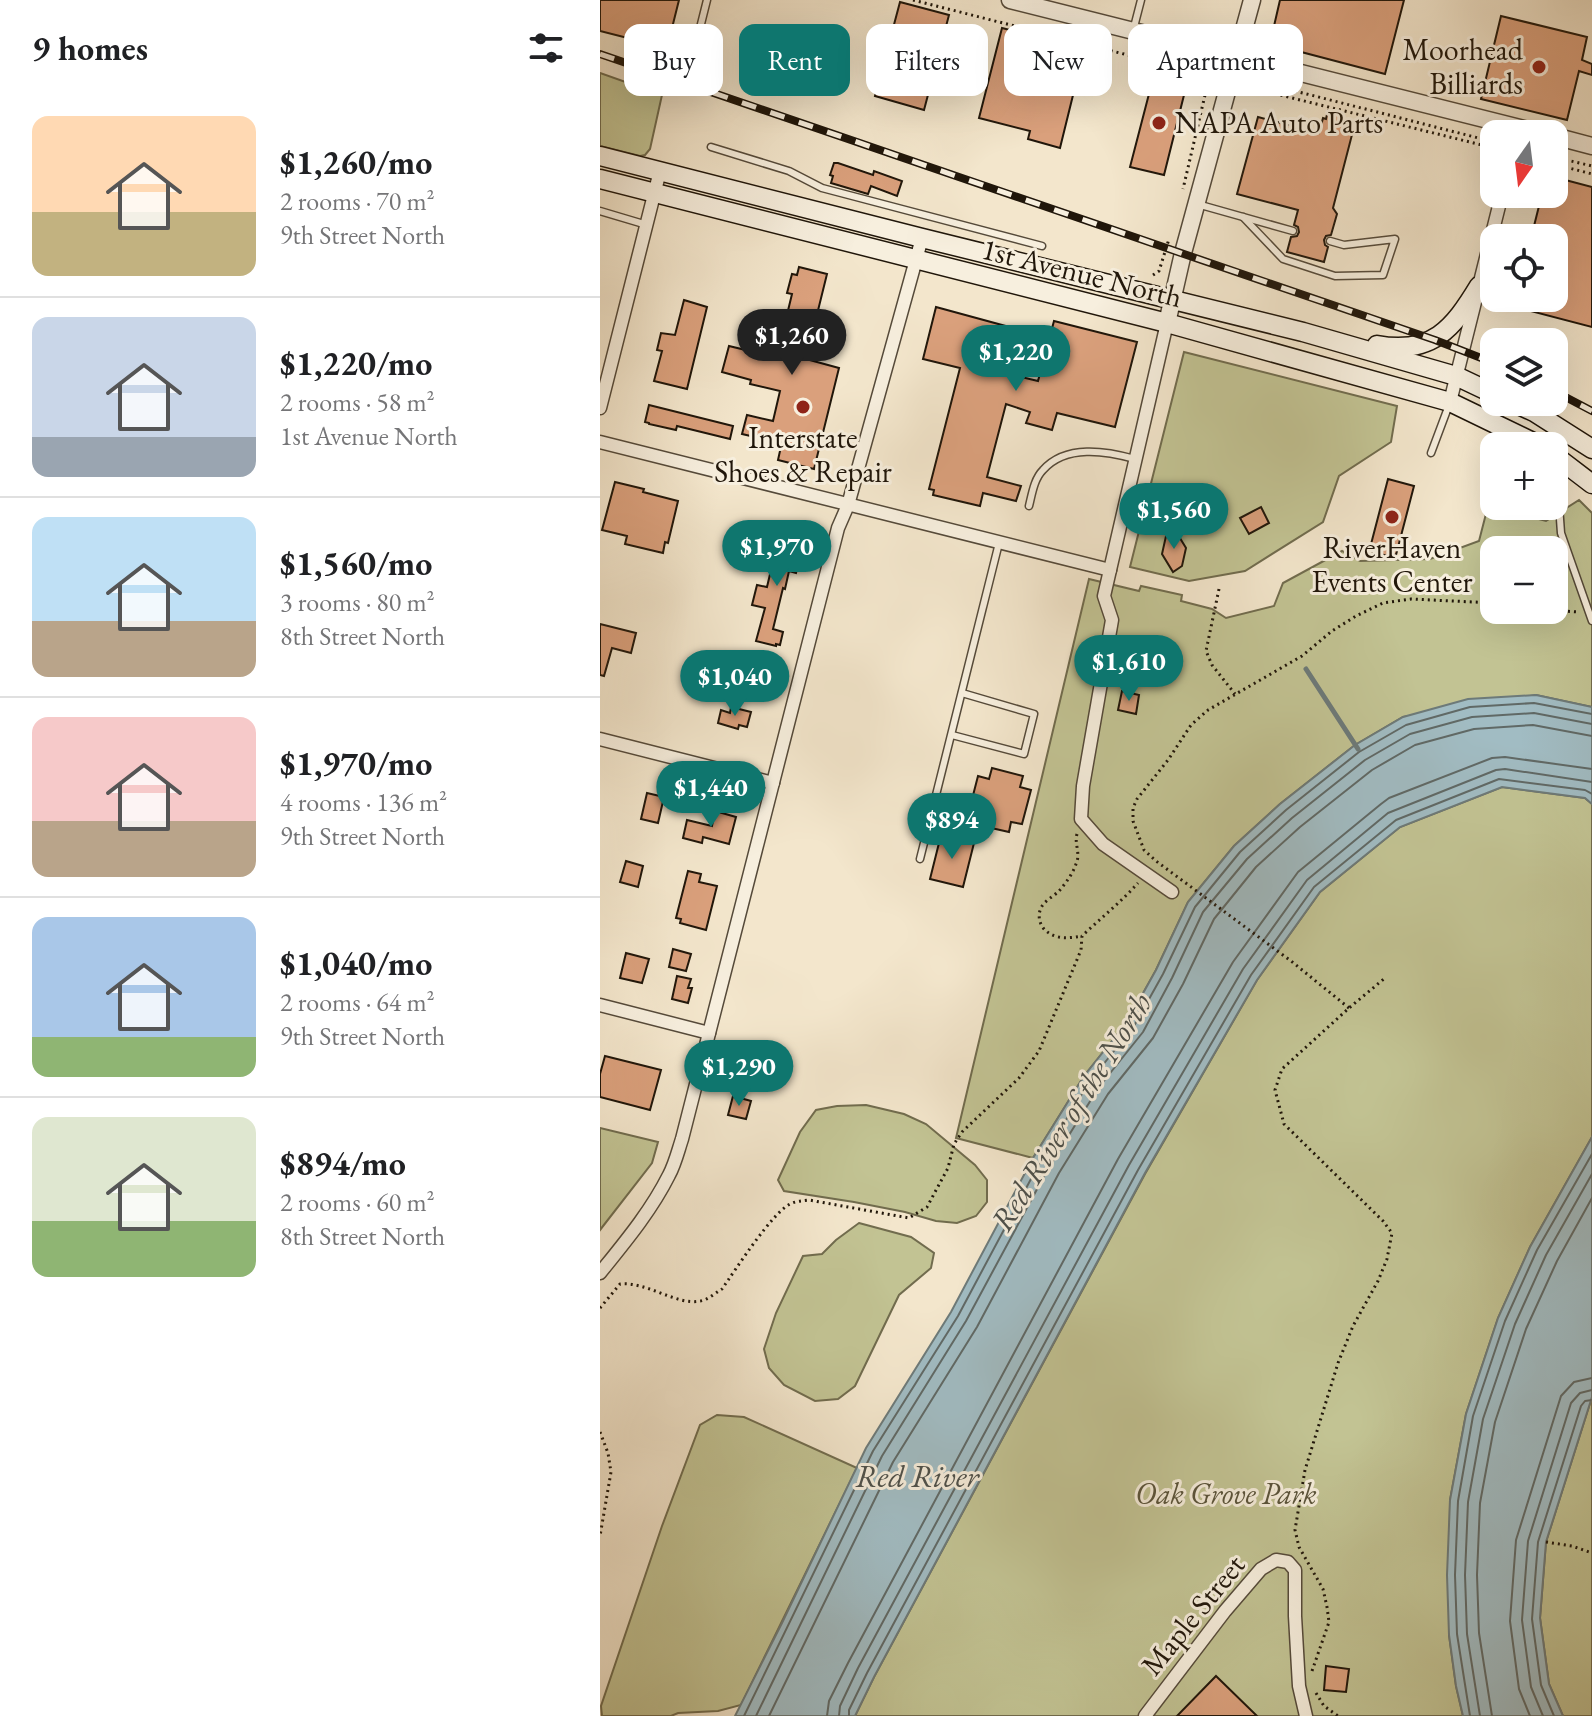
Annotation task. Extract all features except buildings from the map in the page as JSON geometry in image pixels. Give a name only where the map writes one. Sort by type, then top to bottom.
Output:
[{"type":"main road","name":"1st Avenue North","points":[[600,156],[1303,332],[1456,376],[1480,387]]},
{"type":"main road","name":"1st Avenue North","points":[[600,179],[1167,323],[1450,402],[1512,432]]},
{"type":"main road","points":[[1303,332],[1392,348],[1435,340],[1454,323],[1479,286]]},
{"type":"main road","points":[[1540,416],[1592,449]]},
{"type":"main road","points":[[1568,466],[1592,484]]},
{"type":"street","points":[[1010,0],[1128,30]]},
{"type":"street","points":[[1245,24],[1252,0]]},
{"type":"street","points":[[1303,75],[1480,121]]},
{"type":"street","points":[[1172,892],[1103,844],[1081,819],[1083,786],[1112,620],[1104,596],[1167,323],[1226,96]]},
{"type":"street","points":[[1568,140],[1592,146]]},
{"type":"street","points":[[600,408],[660,171]]},
{"type":"street","points":[[1450,402],[1498,208]]},
{"type":"street","points":[[600,1273],[638,1225],[671,1172],[683,1136],[838,528],[848,505],[922,238]]},
{"type":"street","points":[[600,442],[1110,570]]},
{"type":"street","points":[[600,739],[773,783]]},
{"type":"street","points":[[600,1005],[709,1033]]},
{"type":"street","name":"Maple Street","points":[[1145,1716],[1225,1611],[1261,1569],[1276,1560],[1288,1562],[1295,1570],[1299,1686],[1306,1716]]},
{"type":"lane","points":[[701,24],[707,0]]},
{"type":"lane","points":[[1135,24],[1141,0]]},
{"type":"lane","points":[[711,147],[789,171],[822,188],[1042,246]]},
{"type":"lane","points":[[1197,204],[1293,231]]},
{"type":"lane","points":[[600,211],[647,225]]},
{"type":"lane","points":[[1243,217],[1283,259],[1335,276],[1383,275],[1395,239],[1344,245],[1330,241]]},
{"type":"lane","points":[[1431,453],[1450,402]]},
{"type":"lane","points":[[1029,506],[1033,487],[1042,471],[1056,459],[1100,451],[1135,459]]},
{"type":"lane","points":[[1560,520],[1561,533],[1592,621]]},
{"type":"lane","points":[[920,859],[999,543]]},
{"type":"lane","points":[[952,735],[1024,754],[1034,714],[962,693]]},
{"type":"path","points":[[913,0],[1209,78],[1183,187]]},
{"type":"path","points":[[1303,93],[1480,138]]},
{"type":"path","points":[[1284,96],[1480,145]]},
{"type":"path","points":[[1568,160],[1592,166]]},
{"type":"path","points":[[1568,168],[1592,174]]},
{"type":"path","points":[[1153,275],[1159,271],[1170,237]]},
{"type":"path","points":[[1219,589],[1206,651],[1212,665],[1235,694]]},
{"type":"path","points":[[1349,1008],[1144,850],[1133,821],[1133,808],[1191,725],[1208,710],[1302,656],[1356,616],[1383,603],[1411,599],[1480,602]]},
{"type":"path","points":[[1568,611],[1589,613]]},
{"type":"path","points":[[1081,819],[1075,841],[1078,861],[1060,890],[1041,908],[1039,919],[1043,929],[1054,936],[1068,939],[1082,936],[1147,874]]},
{"type":"path","points":[[600,1308],[620,1284],[630,1283],[699,1302],[712,1296],[722,1289],[774,1217],[787,1205],[797,1201],[809,1200],[909,1218],[927,1207],[948,1168],[954,1144],[962,1132],[1019,1078],[1039,1051],[1081,950],[1082,936]]},
{"type":"path","points":[[1311,1675],[1329,1622],[1323,1589],[1299,1547],[1295,1530],[1305,1470],[1338,1363],[1353,1326],[1371,1298],[1387,1259],[1392,1233],[1284,1124],[1275,1090],[1282,1069],[1385,978]]},
{"type":"path","points":[[600,1432],[611,1472],[600,1536]]},
{"type":"path","points":[[1546,1542],[1592,1553]]},
{"type":"path","points":[[1312,1687],[1324,1706],[1338,1716]]},
{"type":"green space","points":[[600,73],[624,82],[624,96],[662,96],[650,149],[645,155],[600,146]]},
{"type":"green space","points":[[1184,352],[1397,406],[1391,442],[1339,476],[1323,522],[1245,571],[1189,581],[1130,567]]},
{"type":"green space","points":[[1579,500],[1592,513],[1592,707],[1536,695],[1403,717],[1355,745],[1280,804],[1234,846],[1188,902],[1127,1022],[1084,1076],[1033,1158],[956,1138],[1089,579],[1139,591],[1141,586],[1182,595],[1181,601],[1212,609],[1226,618],[1274,606],[1283,583],[1342,551],[1360,561],[1430,559],[1479,541],[1480,537],[1480,624],[1568,624],[1568,536],[1480,536],[1484,520],[1568,520],[1568,507]]},
{"type":"green space","name":"Oak Grove Park","points":[[1502,787],[1585,798],[1592,804],[1592,1137],[1530,1247],[1498,1318],[1466,1414],[1450,1500],[1449,1635],[1463,1716],[855,1716],[1145,1174],[1257,980],[1320,892],[1400,827]]},
{"type":"green space","points":[[866,1105],[904,1114],[926,1124],[975,1165],[987,1180],[987,1202],[976,1216],[957,1223],[936,1221],[905,1212],[784,1191],[778,1180],[800,1132],[816,1110]]},
{"type":"green space","points":[[600,1128],[658,1142],[652,1163],[600,1230]]},
{"type":"green space","points":[[859,1223],[911,1237],[934,1253],[931,1268],[899,1295],[855,1386],[838,1399],[815,1401],[784,1385],[769,1368],[764,1349],[776,1313],[803,1256],[822,1254]]},
{"type":"green space","points":[[1592,1397],[1592,1716],[1563,1716],[1549,1684],[1540,1618],[1546,1542]]},
{"type":"green space","points":[[717,1415],[744,1417],[857,1468],[741,1705],[671,1716],[602,1716],[601,1706],[700,1425]]},
{"type":"water","name":"Red River","points":[[1536,695],[1592,707],[1592,804],[1585,798],[1502,787],[1400,827],[1320,892],[1257,980],[1145,1173],[855,1716],[735,1716],[866,1448],[951,1312],[1033,1158],[1084,1076],[1127,1022],[1188,902],[1234,846],[1280,804],[1355,745],[1403,717],[1468,699]]},
{"type":"water","points":[[1592,1137],[1592,1397],[1546,1542],[1540,1618],[1549,1684],[1563,1716],[1463,1716],[1449,1635],[1447,1575],[1450,1500],[1466,1414],[1498,1318],[1530,1247]]},
{"type":"waterway","points":[[1306,669],[1358,749]]},
{"type":"railway","points":[[600,54],[1480,358]]},
{"type":"railway","points":[[1568,398],[1592,411]]},
{"type":"place","name":"Moorhead Billiards","points":[[1539,67]]},
{"type":"place","name":"NAPA Auto Parts","points":[[1159,123]]},
{"type":"place","name":"Interstate Shoes & Repair","points":[[803,407]]},
{"type":"place","name":"RiverHaven Events Center","points":[[1392,517]]},
{"type":"water label","name":"Red River of the North","points":[[1071,1112]]}]
